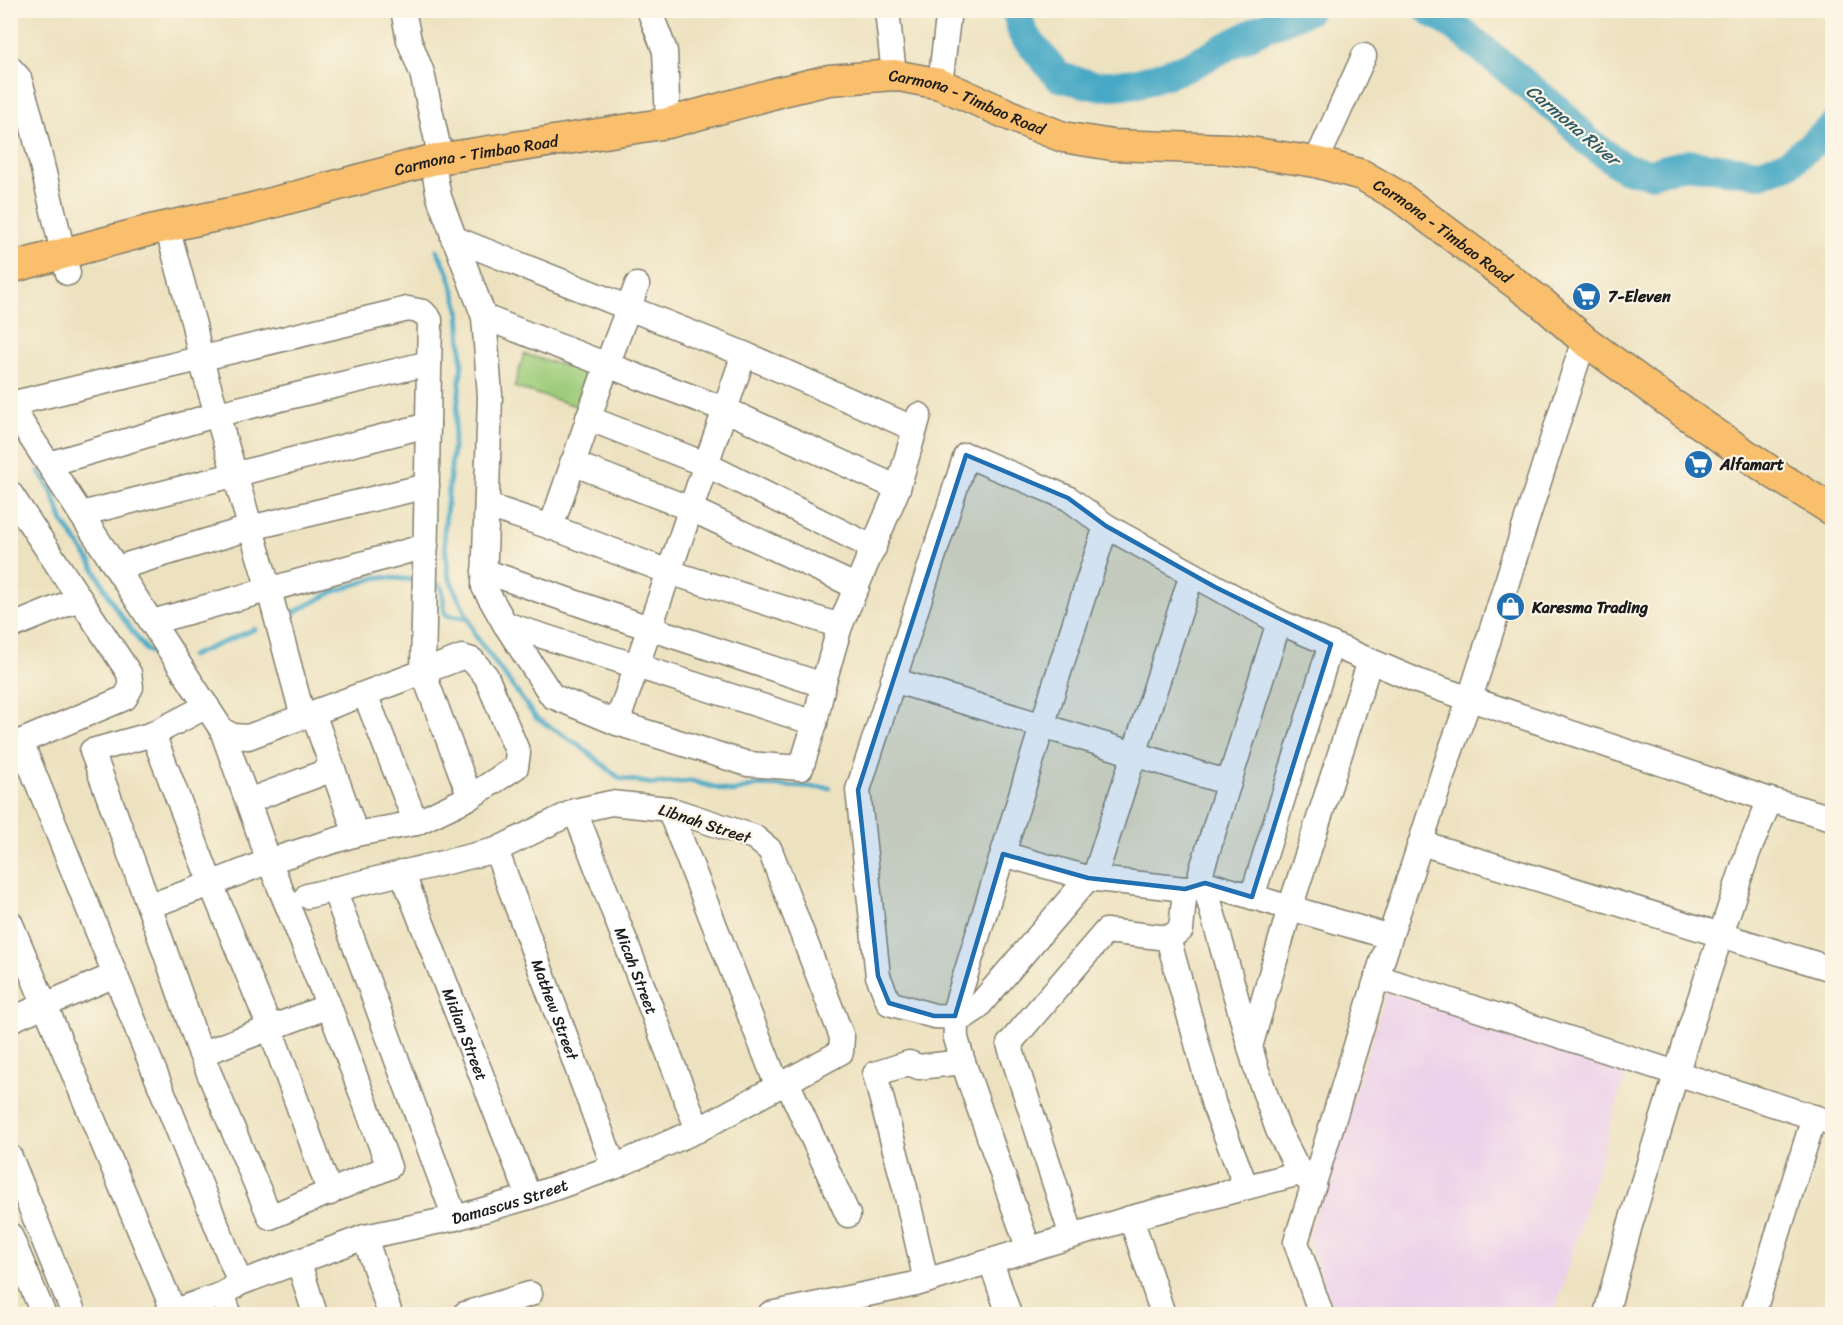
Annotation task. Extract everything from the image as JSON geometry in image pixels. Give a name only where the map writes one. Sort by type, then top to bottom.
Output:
[{"type":"main road","name":"Carmona - Timbao Road","points":[[10,268],[66,264],[167,227],[249,209],[433,160],[668,123],[783,90],[829,80],[894,75],[940,84],[1063,137],[1112,146],[1229,149],[1316,162],[1362,175],[1400,197],[1542,303],[1584,340],[1673,405],[1776,475],[1833,510]]},
{"type":"street","points":[[403,10],[409,40],[408,72],[433,160],[439,197],[453,238],[484,317],[490,396],[484,587],[552,696],[617,723],[748,765],[801,768],[840,626],[898,488],[917,422],[744,354],[633,296],[453,238]]},
{"type":"street","points":[[649,10],[665,51],[668,123]]},
{"type":"street","points":[[887,10],[894,75]]},
{"type":"street","points":[[940,84],[949,10]]},
{"type":"street","points":[[1316,162],[1364,56]]},
{"type":"street","points":[[10,68],[19,78],[30,115],[66,264]]},
{"type":"street","points":[[167,227],[194,325],[201,360],[269,590],[308,715],[333,769],[356,834]]},
{"type":"street","points":[[551,527],[633,296]]},
{"type":"street","points":[[207,706],[153,734],[92,751],[201,1054],[270,1217],[389,1167],[329,1006],[269,861],[222,730],[207,706],[117,568],[81,514],[20,419],[15,403],[408,309],[423,312],[430,320],[423,672],[470,797]]},
{"type":"street","points":[[484,317],[724,409],[898,488]]},
{"type":"street","points":[[1321,1314],[1296,1242],[1307,1179],[1470,699],[1584,340]]},
{"type":"street","points":[[617,723],[744,354]]},
{"type":"street","points":[[49,464],[218,414],[429,363]]},
{"type":"street","points":[[588,418],[706,465],[874,548]]},
{"type":"street","points":[[81,514],[428,425]]},
{"type":"street","points":[[1192,574],[1091,878],[976,1009],[964,1017],[934,1016],[889,1003],[878,976],[858,790],[966,455],[1068,498],[1106,525],[1279,622],[1420,682],[1770,800],[1833,818]]},
{"type":"street","points":[[572,463],[691,509],[857,587]]},
{"type":"street","points":[[117,568],[250,528],[427,486]]},
{"type":"street","points":[[10,493],[20,528],[79,599],[129,673],[131,687],[125,698],[16,744],[115,975],[231,1297]]},
{"type":"street","points":[[488,506],[551,527],[669,572],[840,626]]},
{"type":"street","points":[[1029,1250],[963,1062],[956,1038],[954,1017],[1042,725],[1106,525]]},
{"type":"street","points":[[152,622],[426,546]]},
{"type":"street","points":[[484,571],[823,685]]},
{"type":"street","points":[[10,627],[79,599]]},
{"type":"street","points":[[1072,1236],[1009,1044],[1106,931],[1168,938],[1181,930],[1195,886],[1202,872],[1279,622]]},
{"type":"street","points":[[505,624],[815,723]]},
{"type":"street","points":[[1252,897],[1331,644]]},
{"type":"street","points":[[149,906],[269,861],[356,834],[416,823],[470,797],[516,767],[518,753],[486,676],[472,660],[462,657],[248,737],[234,736],[222,730]]},
{"type":"street","points":[[1250,1047],[1290,908],[1371,661]]},
{"type":"street","points":[[893,680],[1229,783]]},
{"type":"street","points":[[365,694],[416,823]]},
{"type":"street","points":[[153,734],[270,1028],[330,1193]]},
{"type":"street","points":[[248,801],[333,769]]},
{"type":"street","points":[[1606,1314],[1676,1073],[1748,852],[1770,800]]},
{"type":"street","name":"Libnah Street","points":[[308,896],[496,850],[575,812],[611,803],[669,809],[754,837],[770,850],[841,1045]]},
{"type":"street","points":[[669,809],[783,1085],[848,1215]]},
{"type":"street","name":"Micah Street","points":[[575,812],[698,1130]]},
{"type":"street","points":[[1421,843],[1833,969]]},
{"type":"street","name":"Mathew Street","points":[[496,850],[614,1167]]},
{"type":"street","points":[[1003,854],[1091,878],[1195,886],[1252,897],[1390,937]]},
{"type":"street","name":"Midian Street","points":[[402,872],[530,1197]]},
{"type":"street","points":[[1195,886],[1278,1130],[1307,1179]]},
{"type":"street","points":[[334,889],[455,1218]]},
{"type":"street","points":[[10,922],[170,1313]]},
{"type":"street","points":[[1168,938],[1214,1105],[1246,1187]]},
{"type":"street","points":[[10,1020],[115,975]]},
{"type":"street","points":[[1377,977],[1823,1120],[1753,1314]]},
{"type":"street","points":[[201,1054],[329,1006]]},
{"type":"street","name":"Damascus Street","points":[[170,1313],[231,1297],[299,1263],[365,1237],[455,1218],[530,1197],[614,1167],[698,1130],[783,1085],[841,1045]]},
{"type":"street","points":[[926,1281],[905,1188],[875,1074],[909,1063],[919,1067],[963,1062]]},
{"type":"street","points":[[10,1156],[40,1229],[72,1309],[41,1314],[11,1239],[40,1229]]},
{"type":"street","points":[[770,1314],[852,1306],[1131,1218],[1246,1187],[1307,1179]]},
{"type":"street","points":[[1131,1218],[1163,1314]]},
{"type":"street","points":[[365,1237],[390,1314]]},
{"type":"street","points":[[991,1262],[1009,1314]]},
{"type":"street","points":[[299,1263],[315,1314]]},
{"type":"street","points":[[465,1314],[530,1294]]},
{"type":"highlighted area","points":[[966,455],[1068,498],[1106,526],[1215,587],[1331,644],[1252,897],[1205,883],[1185,889],[1088,878],[1003,854],[955,1016],[934,1016],[889,1003],[878,976],[858,790]]},
{"type":"shaded area","points":[[1387,991],[1628,1067],[1554,1314],[1359,1314],[1330,1304],[1308,1238]]},
{"type":"green space","points":[[524,354],[586,372],[576,406],[514,387]]},
{"type":"waterway","name":"Carmona River","points":[[1016,10],[1023,34],[1059,77],[1097,86],[1139,83],[1187,67],[1259,30],[1308,10]]},
{"type":"waterway","name":"Carmona River","points":[[1429,10],[1453,25],[1560,112],[1589,142],[1624,168],[1650,173],[1687,164],[1760,173],[1788,164],[1832,128]]},
{"type":"waterway","points":[[437,250],[449,274],[459,309],[462,363],[444,533],[448,575],[477,638],[536,718],[579,745],[619,778],[653,784],[691,781],[732,792],[758,785],[830,788]]},
{"type":"waterway","points":[[39,471],[51,490],[63,522],[90,561],[115,607],[146,650],[165,659]]},
{"type":"waterway","points":[[287,616],[333,592],[378,577],[418,580]]},
{"type":"waterway","points":[[439,585],[442,588],[445,615],[469,619]]},
{"type":"waterway","points":[[191,656],[255,629]]},
{"type":"place","name":"7-Eleven","points":[[1587,296]]},
{"type":"place","name":"Alfamart","points":[[1699,464]]},
{"type":"place","name":"Karesma Trading","points":[[1511,607]]}]
